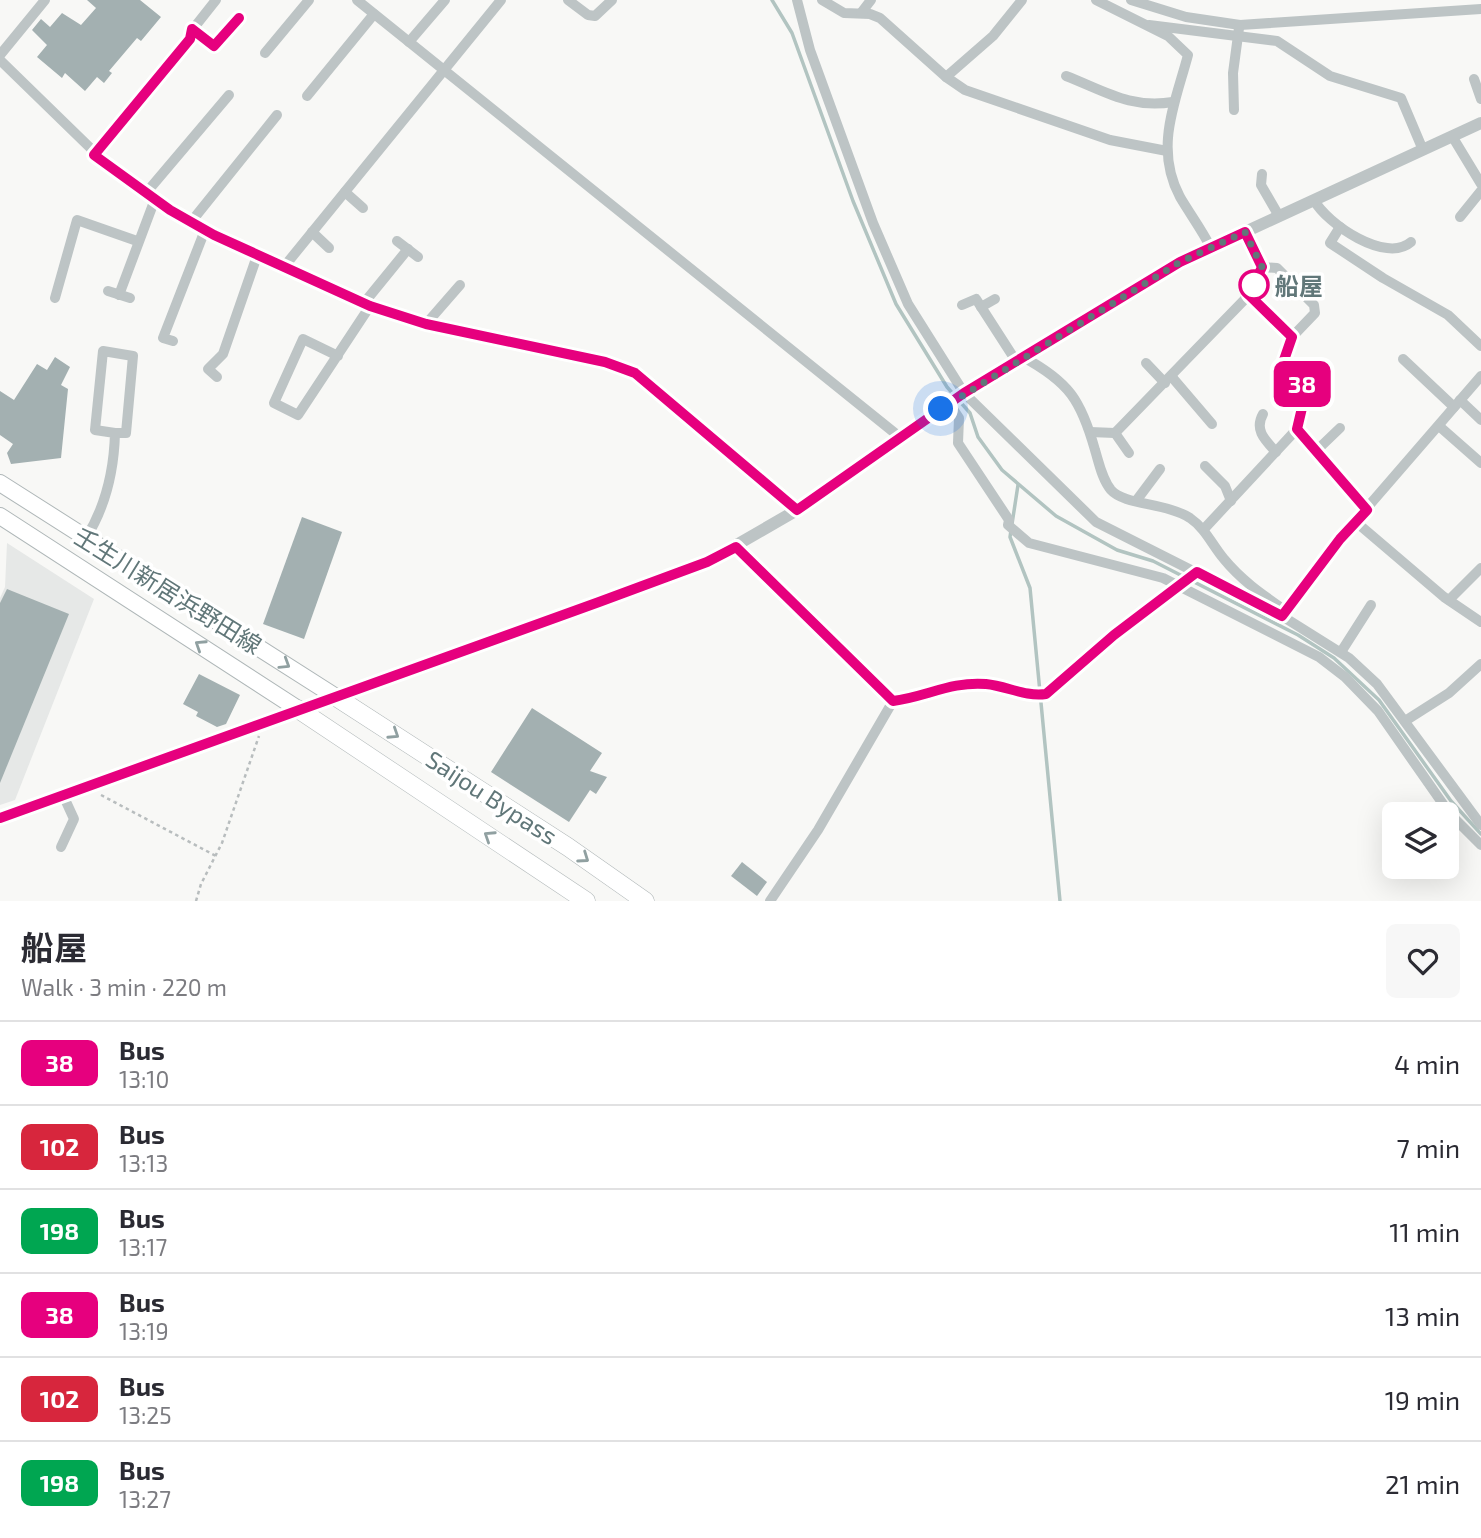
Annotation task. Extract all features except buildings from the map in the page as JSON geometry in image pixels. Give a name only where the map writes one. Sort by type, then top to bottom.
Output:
[{"type":"highway","name":"Saijou Bypass","points":[[336,697],[568,846],[645,901]]},
{"type":"highway","name":"Saijou Bypass","points":[[298,709],[586,901]]},
{"type":"main road","name":"壬生川新居浜野田線","points":[[0,483],[336,697]]},
{"type":"main road","name":"壬生川新居浜野田線","points":[[0,516],[298,709]]},
{"type":"street","points":[[45,0],[0,57],[94,155],[150,196],[205,230],[367,305],[426,324],[605,362],[635,373],[797,510]]},
{"type":"street","points":[[265,53],[309,0]]},
{"type":"street","points":[[357,0],[373,8],[444,71],[901,438]]},
{"type":"street","points":[[409,42],[445,0]]},
{"type":"street","points":[[284,268],[501,0]]},
{"type":"street","points":[[568,0],[581,11],[595,16],[612,0]]},
{"type":"street","points":[[797,0],[810,50],[883,246],[908,304],[956,398],[959,418],[958,443],[1009,520],[1008,525],[1029,543],[1148,572],[1182,584],[1319,657],[1345,677],[1378,711],[1450,814],[1481,845]]},
{"type":"street","points":[[822,0],[844,13],[861,13],[888,23],[946,77],[965,90],[1110,140],[1167,151]]},
{"type":"street","points":[[861,13],[871,0]]},
{"type":"street","points":[[946,77],[993,36],[1021,0]]},
{"type":"street","points":[[1096,0],[1149,25],[1177,42],[1188,55],[1173,102],[1167,132],[1167,151],[1181,198],[1211,248]]},
{"type":"street","points":[[1131,0],[1277,41],[1330,76],[1401,98],[1423,150]]},
{"type":"street","points":[[94,155],[190,39],[192,29],[212,1]]},
{"type":"street","points":[[307,96],[373,8]]},
{"type":"street","points":[[1149,25],[1239,30],[1481,9]]},
{"type":"street","points":[[192,29],[214,46],[239,18]]},
{"type":"street","points":[[1234,110],[1233,73],[1239,30]]},
{"type":"street","points":[[1066,76],[1113,98],[1155,105],[1173,102]]},
{"type":"street","points":[[1474,79],[1481,99]]},
{"type":"street","points":[[119,295],[150,196],[229,96]]},
{"type":"street","points":[[191,222],[277,116]]},
{"type":"street","points":[[0,818],[707,562],[797,510],[956,398],[1180,262],[1481,123]]},
{"type":"street","points":[[1452,136],[1481,184]]},
{"type":"street","points":[[1262,174],[1261,185],[1279,216]]},
{"type":"street","points":[[1460,217],[1481,191]]},
{"type":"street","points":[[345,192],[363,208]]},
{"type":"street","points":[[1314,200],[1329,220],[1385,250],[1411,242]]},
{"type":"street","points":[[55,298],[77,220],[137,241]]},
{"type":"street","points":[[1340,227],[1330,243],[1383,278],[1448,315],[1481,346]]},
{"type":"street","points":[[173,341],[163,338],[205,230]]},
{"type":"street","points":[[312,232],[329,248]]},
{"type":"street","points":[[1245,232],[1262,267]]},
{"type":"street","points":[[397,241],[418,257]]},
{"type":"street","points":[[338,356],[303,339],[274,403],[298,415],[338,356],[367,305],[408,249]]},
{"type":"street","points":[[217,377],[208,369],[223,354],[257,256]]},
{"type":"street","points":[[1090,432],[1115,433],[1249,295],[1262,267]]},
{"type":"street","points":[[1204,530],[1297,429],[1306,391],[1284,360],[1292,337],[1315,313],[1314,305],[1277,268],[1262,267]]},
{"type":"street","points":[[426,324],[460,285]]},
{"type":"street","points":[[1249,295],[1292,337]]},
{"type":"street","points":[[962,306],[976,299],[1019,359],[1062,380],[1080,406],[1107,484],[1121,498],[1172,508],[1204,530],[1241,578],[1284,613],[1342,652],[1377,684],[1481,825]]},
{"type":"street","points":[[981,307],[995,299]]},
{"type":"street","points":[[103,351],[133,356],[126,433],[115,432],[95,430],[103,351]]},
{"type":"street","points":[[1403,359],[1457,404],[1481,420]]},
{"type":"street","points":[[1146,363],[1168,380],[1212,424]]},
{"type":"street","points":[[1284,613],[1356,522],[1481,376]]},
{"type":"street","points":[[956,398],[1086,515],[1122,537],[1151,547],[1196,573],[1284,613]]},
{"type":"street","points":[[1263,414],[1258,423],[1259,430],[1276,452]]},
{"type":"street","points":[[1439,426],[1481,463]]},
{"type":"street","points":[[1317,451],[1340,428]]},
{"type":"street","points":[[1297,429],[1367,510]]},
{"type":"street","points":[[86,538],[100,516],[114,459],[115,432]]},
{"type":"street","points":[[1115,433],[1129,453]]},
{"type":"street","points":[[1205,466],[1225,486],[1231,501]]},
{"type":"street","points":[[1136,501],[1160,469]]},
{"type":"street","points":[[1356,522],[1449,600],[1481,622]]},
{"type":"street","points":[[736,547],[893,701]]},
{"type":"street","points":[[1449,600],[1481,568]]},
{"type":"street","points":[[770,901],[818,830],[893,701],[943,687],[985,684],[1034,696],[1046,694],[1122,628],[1196,573]]},
{"type":"street","points":[[1342,652],[1371,606]]},
{"type":"street","points":[[1405,721],[1449,693],[1481,664]]},
{"type":"street","points":[[61,847],[74,819],[63,795]]},
{"type":"path","points":[[196,901],[201,884],[216,856],[259,740],[258,725]]},
{"type":"path","points":[[94,784],[98,793],[216,856]]},
{"type":"shaded area","points":[[7,543],[94,599],[15,800],[0,805],[0,598],[5,587]]},
{"type":"waterway","points":[[772,0],[792,33],[853,201],[896,304],[947,387],[970,413],[978,437],[1002,470],[1056,516],[1117,550],[1153,561],[1298,635],[1334,658],[1379,700],[1451,801],[1481,834]]},
{"type":"waterway","points":[[1018,485],[1010,537],[1030,588],[1060,901]]},
{"type":"bus line","name":"38","points":[[0,818],[599,602],[707,562],[736,547],[893,701],[943,687],[985,684],[1034,696],[1046,694],[1114,635],[1197,572],[1282,616],[1340,539],[1367,510],[1297,429],[1306,391],[1284,360],[1292,337],[1249,295],[1262,267],[1245,232],[1180,262],[964,393],[797,510],[635,373],[605,362],[543,351],[426,324],[370,306],[214,235],[170,210],[94,155],[190,39],[192,29],[214,46],[239,18]]},
{"type":"place","name":"船屋","points":[[1254,285]]},
{"type":"route","points":[[941,409],[1180,262],[1245,232],[1262,267],[1254,285]]}]
